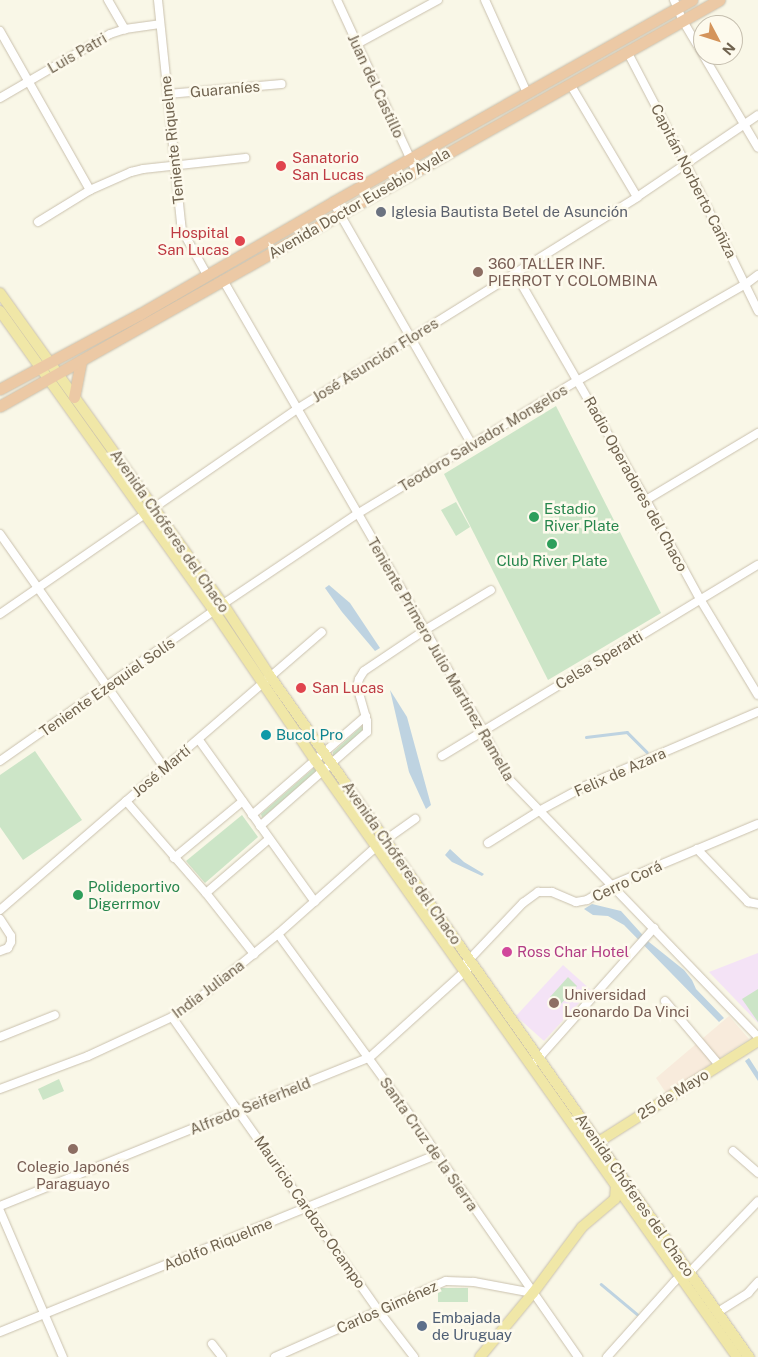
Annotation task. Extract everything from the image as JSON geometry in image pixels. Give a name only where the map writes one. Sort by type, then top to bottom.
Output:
[{"type":"highway","name":"Avenida Doctor Eusebio Ayala","points":[[0,388],[81,361],[628,52],[692,0]]},
{"type":"highway","name":"Avenida Doctor Eusebio Ayala","points":[[0,406],[49,371],[140,314],[332,202],[679,11],[719,0]]},
{"type":"highway","points":[[74,397],[81,361]]},
{"type":"main road","points":[[0,293],[49,371]]},
{"type":"main road","points":[[0,311],[49,371]]},
{"type":"main road","name":"Avenida Chóferes del Chaco","points":[[49,371],[74,397],[223,604],[322,771],[377,846],[539,1057],[597,1146],[616,1184],[737,1357]]},
{"type":"main road","name":"Avenida Chóferes del Chaco","points":[[49,371],[144,514],[214,611],[324,752],[386,839],[531,1066],[634,1194],[750,1357]]},
{"type":"main road","name":"25 de Mayo","points":[[597,1146],[612,1132],[758,1041]]},
{"type":"main road","points":[[612,1132],[608,1144],[609,1150],[632,1185],[634,1194]]},
{"type":"main road","points":[[480,1357],[533,1292],[582,1227],[615,1199],[616,1184]]},
{"type":"street","points":[[108,0],[125,29]]},
{"type":"street","name":"Teniente Riquelme","points":[[158,0],[182,230],[207,274]]},
{"type":"street","name":"Juan del Castillo","points":[[337,0],[416,171]]},
{"type":"street","points":[[357,44],[438,0]]},
{"type":"street","points":[[485,0],[528,93]]},
{"type":"street","points":[[679,11],[758,148]]},
{"type":"street","name":"Luis Patri","points":[[0,98],[110,34],[125,29],[160,24]]},
{"type":"street","points":[[0,31],[90,190]]},
{"type":"street","name":"Capitán Norberto Cañiza","points":[[628,52],[686,164],[758,311]]},
{"type":"street","name":"Guaraníes","points":[[168,94],[282,84]]},
{"type":"street","points":[[570,84],[637,197]]},
{"type":"street","name":"José Asunción Flores","points":[[0,614],[297,409],[637,197],[758,115]]},
{"type":"street","points":[[38,222],[90,190],[130,172],[245,158]]},
{"type":"street","points":[[332,202],[472,445]]},
{"type":"street","name":"Radio Operadores del Chaco","points":[[515,273],[646,500],[700,599],[758,695]]},
{"type":"street","name":"Teodoro Salvador Mongelos","points":[[214,611],[356,514],[578,381],[746,284],[758,275]]},
{"type":"street","name":"Teniente Primero Julio Martínez Ramella","points":[[223,280],[356,514],[483,730],[507,777],[758,1037]]},
{"type":"street","points":[[646,500],[758,433]]},
{"type":"street","points":[[0,534],[164,767]]},
{"type":"street","name":"Celsa Speratti","points":[[442,756],[758,565]]},
{"type":"street","points":[[260,826],[368,728],[366,716],[357,693],[357,682],[369,666],[491,590]]},
{"type":"street","name":"Teniente Ezequiel Solís","points":[[0,762],[214,611]]},
{"type":"street","name":"José Martí","points":[[0,910],[322,632]]},
{"type":"street","name":"Felix de Azara","points":[[488,843],[539,811],[585,786],[758,712]]},
{"type":"street","points":[[252,815],[366,716]]},
{"type":"street","points":[[199,740],[315,902]]},
{"type":"street","points":[[126,801],[206,893],[254,954]]},
{"type":"street","points":[[174,858],[243,801]]},
{"type":"street","points":[[386,839],[415,819]]},
{"type":"street","name":"Cerro Corá","points":[[468,965],[523,903],[538,892],[552,892],[581,902],[612,885],[758,824]]},
{"type":"street","points":[[206,893],[269,839]]},
{"type":"street","name":"India Juliana","points":[[0,1089],[88,1056],[172,1017],[192,1004],[254,954],[386,839]]},
{"type":"street","points":[[697,849],[748,902],[758,904]]},
{"type":"street","points":[[0,919],[11,936],[8,948],[0,951]]},
{"type":"street","points":[[531,1066],[654,928]]},
{"type":"street","name":"Santa Cruz de la Sierra","points":[[278,934],[369,1058],[578,1357]]},
{"type":"street","name":"Alfredo Seiferheld","points":[[0,1206],[369,1058],[468,965]]},
{"type":"street","points":[[665,1000],[719,1065]]},
{"type":"street","points":[[0,1038],[55,1015]]},
{"type":"street","name":"Mauricio Cardozo Ocampo","points":[[172,1017],[240,1111],[378,1310],[414,1357]]},
{"type":"street","points":[[733,1151],[758,1173]]},
{"type":"street","name":"Adolfo Riquelme","points":[[0,1332],[436,1155]]},
{"type":"street","points":[[607,1357],[680,1276],[690,1272],[758,1201]]},
{"type":"street","points":[[0,1211],[63,1357]]},
{"type":"street","name":"Carlos Giménez","points":[[275,1357],[446,1281],[474,1282],[533,1292]]},
{"type":"street","points":[[718,1312],[748,1293],[758,1282]]},
{"type":"street","points":[[212,1344],[222,1357]]},
{"type":"shaded area","points":[[758,953],[758,1023],[709,972]]},
{"type":"shaded area","name":"Universidad Leonardo Da Vinci","points":[[563,965],[591,990],[544,1041],[516,1016]]},
{"type":"shaded area","points":[[729,1016],[749,1039],[666,1093],[656,1078]]},
{"type":"green space","points":[[72,402],[145,503],[144,504]]},
{"type":"green space","name":"Club River Plate","points":[[556,406],[661,613],[548,680],[444,474]]},
{"type":"green space","points":[[456,502],[470,527],[456,536],[441,510]]},
{"type":"green space","points":[[362,726],[366,730],[336,756],[333,756],[333,752]]},
{"type":"green space","points":[[35,751],[82,820],[23,860],[0,827],[0,775]]},
{"type":"green space","points":[[315,767],[319,770],[262,818],[261,814]]},
{"type":"green space","points":[[242,815],[258,837],[205,883],[186,861]]},
{"type":"green space","points":[[568,977],[577,986],[559,1006],[550,997]]},
{"type":"green space","points":[[758,989],[758,1022],[742,999]]},
{"type":"green space","points":[[59,1079],[64,1091],[43,1100],[38,1089]]},
{"type":"green space","points":[[438,1288],[468,1288],[468,1302],[438,1302]]},
{"type":"water","points":[[329,585],[350,603],[380,648],[375,651],[342,612],[325,588]]},
{"type":"water","points":[[390,690],[407,717],[431,805],[426,809],[409,772]]},
{"type":"water","points":[[450,849],[464,862],[484,874],[482,876],[452,862],[445,855]]},
{"type":"water","points":[[592,904],[621,911],[649,942],[684,970],[696,989],[724,1018],[719,1022],[624,925],[608,916],[593,915],[584,909]]},
{"type":"water","points":[[749,1058],[758,1072],[758,1081],[745,1061]]},
{"type":"waterway","points":[[586,737],[627,732],[647,752]]},
{"type":"waterway","points":[[601,1284],[637,1314]]},
{"type":"place","name":"Sanatorio San Lucas","points":[[281,166]]},
{"type":"place","name":"Iglesia Bautista Betel de Asunción","points":[[381,212]]},
{"type":"place","name":"Hospital San Lucas","points":[[240,241]]},
{"type":"place","name":"360 TALLER INF. PIERROT Y COLOMBINA","points":[[478,272]]},
{"type":"place","name":"Estadio River Plate","points":[[534,517]]},
{"type":"place","name":"Club River Plate","points":[[552,544]]},
{"type":"place","name":"San Lucas","points":[[301,688]]},
{"type":"place","name":"Bucol Pro","points":[[266,735]]},
{"type":"place","name":"Polideportivo Digerrmov","points":[[78,895]]},
{"type":"place","name":"Ross Char Hotel","points":[[507,952]]},
{"type":"place","name":"Universidad Leonardo Da Vinci","points":[[554,1003]]},
{"type":"place","name":"Colegio Japonés Paraguayo","points":[[73,1149]]},
{"type":"place","name":"Embajada de Uruguay","points":[[422,1326]]}]
